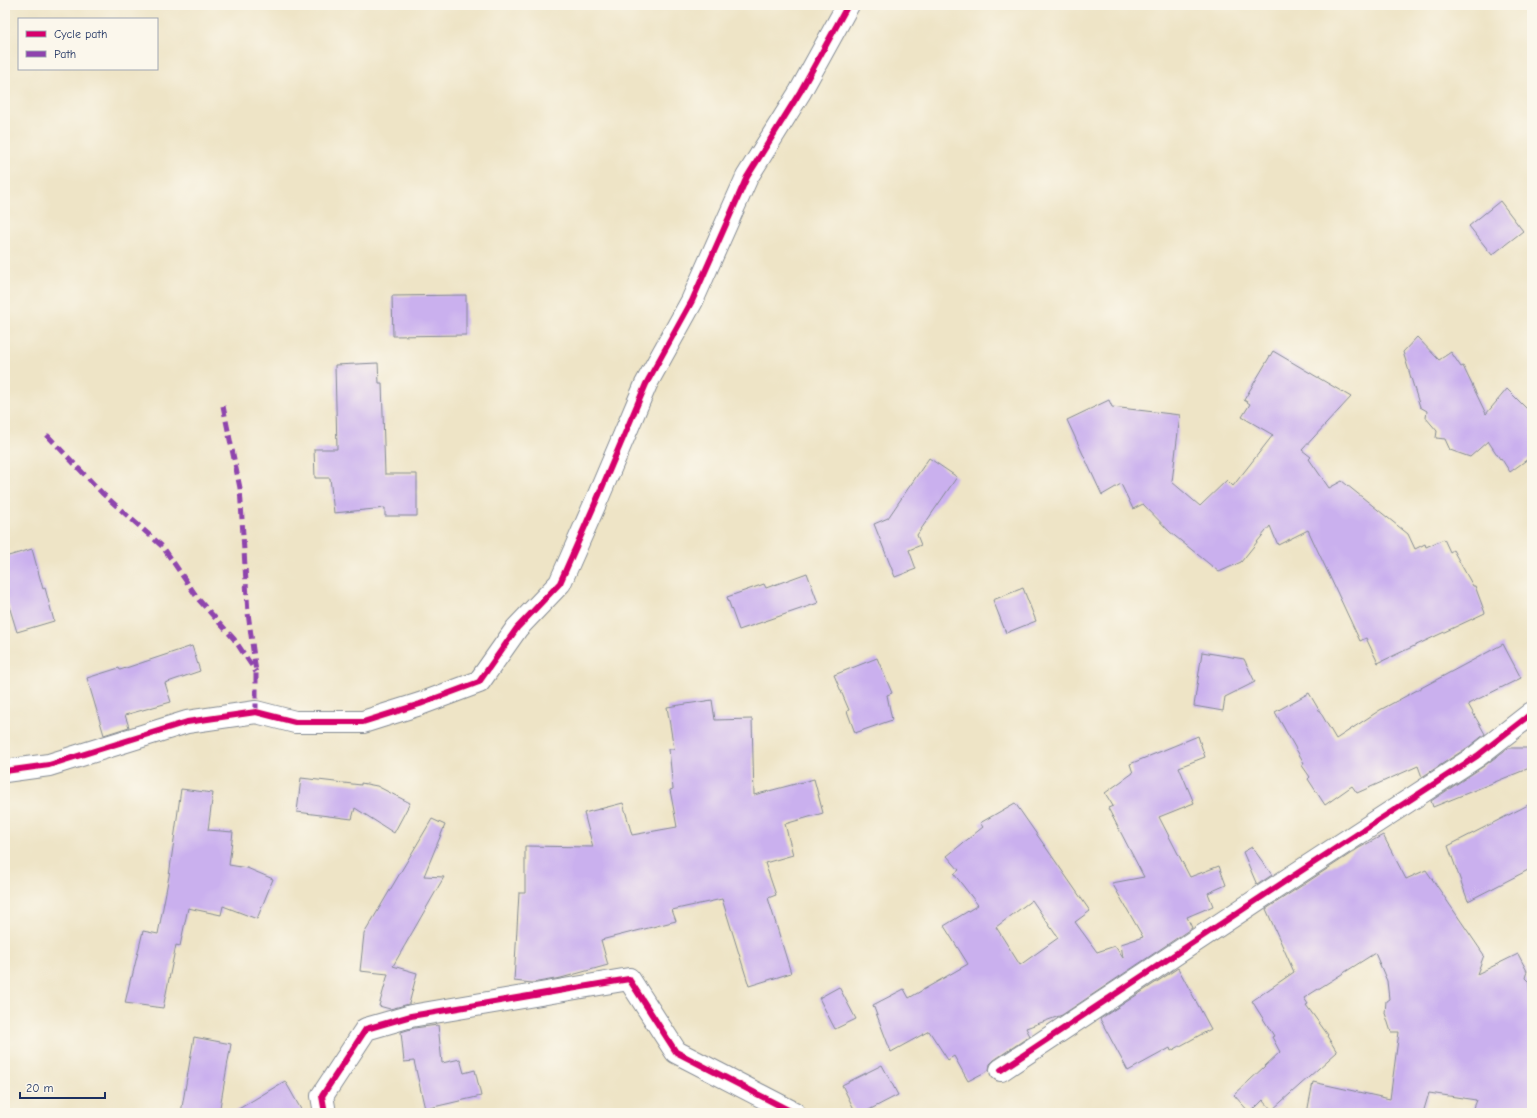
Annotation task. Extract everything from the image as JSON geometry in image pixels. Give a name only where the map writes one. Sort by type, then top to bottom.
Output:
[{"type":"street","points":[[5,771],[49,765],[187,722],[256,712],[295,722],[363,722],[420,704],[479,682],[517,628],[560,583],[646,384],[692,301],[747,177],[800,92],[848,5]]},
{"type":"street","points":[[1001,1070],[1287,879],[1477,756],[1532,713]]},
{"type":"street","points":[[326,1113],[322,1096],[366,1029],[411,1016],[629,979],[676,1052],[794,1113]]},
{"type":"building","points":[[1500,201],[1523,231],[1492,255],[1469,226]]},
{"type":"building","points":[[466,295],[466,335],[393,336],[392,296]]},
{"type":"building","points":[[1417,337],[1439,360],[1451,352],[1461,367],[1463,366],[1486,414],[1507,389],[1532,414],[1532,456],[1510,472],[1488,441],[1470,457],[1450,450],[1445,439],[1436,438],[1437,431],[1426,418],[1427,411],[1420,407],[1403,352]]},
{"type":"building","points":[[1273,351],[1351,397],[1302,450],[1311,457],[1309,459],[1329,488],[1342,481],[1408,534],[1415,549],[1425,544],[1426,547],[1444,539],[1450,552],[1453,550],[1473,586],[1475,586],[1485,613],[1378,663],[1366,638],[1360,641],[1308,530],[1278,545],[1270,526],[1241,562],[1219,572],[1170,532],[1143,504],[1133,509],[1121,484],[1102,495],[1067,420],[1109,400],[1112,407],[1180,415],[1172,482],[1200,506],[1227,480],[1233,486],[1273,435],[1242,417],[1250,404],[1244,400]]},
{"type":"building","points":[[378,363],[379,383],[382,383],[385,474],[417,474],[417,516],[385,516],[385,508],[334,513],[330,478],[315,478],[314,449],[337,449],[335,365]]},
{"type":"building","points":[[929,458],[957,477],[917,535],[921,545],[909,550],[916,569],[895,577],[874,524],[888,518]]},
{"type":"building","points":[[32,549],[54,621],[17,632],[5,593],[5,557]]},
{"type":"building","points":[[807,573],[818,603],[739,630],[727,597],[764,584],[766,588]]},
{"type":"building","points":[[1023,588],[1036,621],[1006,633],[993,600]]},
{"type":"building","points":[[1503,644],[1521,678],[1468,704],[1485,734],[1470,746],[1422,777],[1418,766],[1357,793],[1352,786],[1325,805],[1308,779],[1310,777],[1301,764],[1304,763],[1275,712],[1309,693],[1336,739],[1380,710]]},
{"type":"building","points":[[192,646],[200,671],[165,683],[171,702],[125,715],[129,727],[104,735],[87,678],[119,668],[120,670]]},
{"type":"building","points":[[1202,652],[1244,659],[1255,682],[1225,697],[1223,711],[1194,706]]},
{"type":"building","points":[[877,658],[892,693],[887,695],[892,720],[855,733],[847,711],[849,710],[834,675]]},
{"type":"building","points":[[712,700],[715,720],[752,719],[754,795],[814,779],[823,813],[785,824],[793,855],[765,863],[776,895],[768,898],[791,973],[749,986],[722,899],[672,910],[676,921],[601,940],[608,965],[561,978],[532,983],[514,981],[519,893],[525,893],[525,846],[593,847],[584,813],[623,803],[632,835],[677,827],[670,790],[673,789],[669,749],[674,749],[667,707]]},
{"type":"building","points":[[1198,736],[1205,757],[1179,767],[1194,803],[1159,817],[1190,877],[1219,866],[1226,885],[1208,893],[1213,906],[1187,917],[1192,928],[1062,1015],[1026,1028],[1030,1036],[994,1060],[990,1064],[989,1070],[968,1081],[954,1056],[948,1060],[929,1031],[891,1052],[873,1005],[904,989],[909,998],[968,964],[944,926],[978,905],[954,874],[959,870],[947,856],[983,827],[980,823],[1015,803],[1090,911],[1075,922],[1097,952],[1115,946],[1123,958],[1121,944],[1143,937],[1112,883],[1144,877],[1108,808],[1113,806],[1105,793],[1133,773],[1130,764]],"holes":[[[1032,900],[1058,938],[1020,965],[996,927]]]},
{"type":"building","points":[[1508,748],[1532,748],[1532,767],[1433,807],[1431,801],[1484,766]]},
{"type":"building","points":[[301,778],[361,785],[361,783],[377,786],[410,803],[394,833],[355,808],[352,819],[297,812]]},
{"type":"building","points":[[181,789],[213,793],[208,830],[233,832],[229,865],[247,868],[273,879],[257,919],[223,906],[221,915],[188,908],[180,946],[176,945],[163,1008],[125,1003],[143,931],[158,934],[169,876]]},
{"type":"building","points":[[1532,803],[1532,868],[1468,901],[1448,846]]},
{"type":"building","points":[[432,819],[445,825],[424,876],[444,877],[393,966],[417,973],[409,1004],[390,1009],[379,1006],[388,974],[360,971],[364,934]]},
{"type":"building","points":[[1383,835],[1406,879],[1426,870],[1484,955],[1477,974],[1518,954],[1527,971],[1525,978],[1529,982],[1530,1007],[1532,1006],[1532,1113],[1471,1113],[1476,1100],[1429,1093],[1423,1113],[1307,1113],[1313,1082],[1390,1099],[1399,1032],[1391,1032],[1385,1013],[1386,1001],[1389,999],[1387,981],[1375,953],[1304,998],[1308,1004],[1306,1005],[1328,1035],[1327,1036],[1337,1052],[1272,1110],[1263,1100],[1250,1113],[1234,1095],[1280,1052],[1272,1037],[1274,1036],[1252,1001],[1294,972],[1266,909],[1359,848]]},
{"type":"building","points":[[1252,847],[1272,875],[1257,885],[1243,852]]},
{"type":"building","points":[[1178,968],[1211,1029],[1171,1051],[1170,1048],[1128,1071],[1100,1019]]},
{"type":"building","points":[[839,987],[856,1019],[835,1029],[819,998]]},
{"type":"building","points":[[438,1025],[442,1063],[460,1059],[464,1073],[475,1070],[481,1096],[425,1109],[414,1061],[404,1062],[401,1032],[414,1028]]},
{"type":"building","points":[[194,1037],[231,1044],[219,1113],[181,1113]]},
{"type":"building","points":[[882,1065],[898,1095],[863,1113],[856,1113],[842,1085]]},
{"type":"building","points":[[285,1081],[303,1113],[232,1113]]},
{"type":"marked path","points":[[223,406],[240,488],[248,613],[256,672],[256,712]]},
{"type":"marked path","points":[[47,435],[103,494],[163,547],[199,600],[234,639],[256,672]]},
{"type":"cycle path","points":[[5,771],[49,765],[187,722],[256,712],[295,722],[363,722],[420,704],[479,682],[517,628],[560,583],[646,384],[692,301],[747,177],[800,92],[848,5]]},
{"type":"cycle path","points":[[1001,1070],[1477,756],[1532,713]]},
{"type":"cycle path","points":[[325,1113],[322,1096],[366,1029],[411,1016],[629,979],[676,1052],[794,1113]]}]
